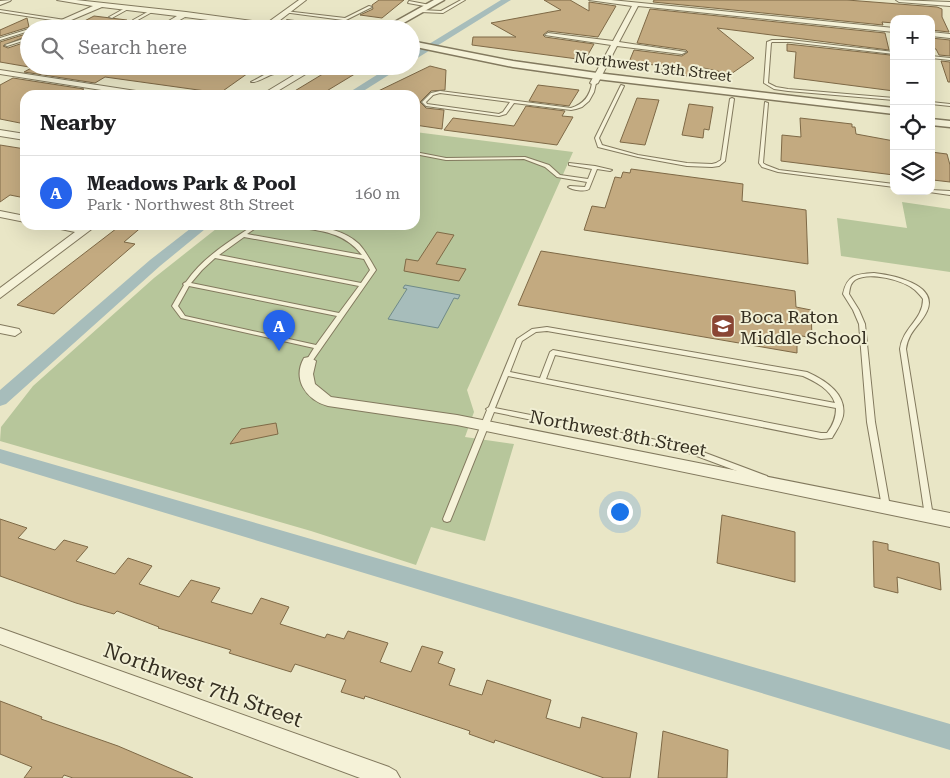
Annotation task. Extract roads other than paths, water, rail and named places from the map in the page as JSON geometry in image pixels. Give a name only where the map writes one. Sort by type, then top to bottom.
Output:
[{"type":"street","points":[[0,3],[8,0]]},
{"type":"street","points":[[60,0],[103,2],[130,8],[228,20]]},
{"type":"street","points":[[74,20],[103,2],[110,1],[273,20],[303,0]]},
{"type":"street","points":[[404,20],[440,0]]},
{"type":"street","points":[[592,0],[634,6],[890,30]]},
{"type":"street","points":[[900,0],[950,4]]},
{"type":"street","points":[[706,12],[708,2]]},
{"type":"street","points":[[130,8],[140,4]]},
{"type":"street","points":[[596,79],[634,6]]},
{"type":"street","points":[[174,20],[192,10]]},
{"type":"street","points":[[935,34],[950,36]]},
{"type":"street","points":[[548,35],[682,52]]},
{"type":"street","name":"Northwest 13th Street","points":[[420,48],[516,71],[890,110]]},
{"type":"street","points":[[0,72],[117,90]]},
{"type":"street","points":[[273,90],[299,75]]},
{"type":"street","name":"Northwest 13th Street","points":[[596,79],[622,86],[890,118]]},
{"type":"street","points":[[935,115],[950,117]]},
{"type":"street","points":[[935,122],[950,124]]},
{"type":"street","points":[[0,132],[20,136]]},
{"type":"street","points":[[0,214],[20,218]]},
{"type":"street","points":[[0,294],[85,230]]},
{"type":"street","points":[[0,328],[15,332]]},
{"type":"street","name":"Northwest 8th Street","points":[[309,361],[305,376],[306,383],[318,397],[328,401],[483,425],[950,520]]},
{"type":"street","name":"Northwest 7th Street","points":[[0,636],[389,778]]},
{"type":"lane","points":[[421,11],[442,12],[463,0]]},
{"type":"lane","points":[[409,2],[430,6]]},
{"type":"lane","points":[[284,12],[345,19],[370,7]]},
{"type":"lane","points":[[111,17],[130,8]]},
{"type":"lane","points":[[0,11],[39,20]]},
{"type":"lane","points":[[135,20],[152,11]]},
{"type":"lane","points":[[0,39],[20,33]]},
{"type":"lane","points":[[890,52],[790,40],[772,41],[769,42],[766,76],[768,84],[779,89],[890,99]]},
{"type":"lane","points":[[7,45],[20,41]]},
{"type":"lane","points":[[935,57],[950,58]]},
{"type":"lane","points":[[253,82],[265,75]]},
{"type":"lane","points":[[513,102],[505,113],[499,115],[426,105],[424,102],[432,94],[440,92],[513,102],[571,108],[580,107],[593,92],[596,79]]},
{"type":"lane","points":[[622,86],[597,138],[600,146],[693,165],[710,166],[719,164],[723,160],[732,99]]},
{"type":"lane","points":[[766,103],[761,163],[764,166],[778,171],[890,185]]},
{"type":"lane","points":[[935,104],[949,106]]},
{"type":"lane","points":[[420,154],[446,159],[524,158],[547,166],[559,176],[590,181]]},
{"type":"lane","points":[[571,164],[610,170]]},
{"type":"lane","points":[[570,187],[587,189],[595,167]]},
{"type":"lane","points":[[935,191],[950,193]]},
{"type":"lane","points":[[250,230],[213,256],[186,284],[175,306],[183,317],[318,347]]},
{"type":"lane","points":[[309,361],[373,270],[368,258],[344,234],[322,230]]},
{"type":"lane","points":[[242,236],[368,258]]},
{"type":"lane","points":[[213,256],[362,285]]},
{"type":"lane","points":[[886,507],[871,422],[862,324],[846,294],[848,282],[852,278],[863,276],[890,277],[903,281],[915,287],[926,299],[924,312],[903,339],[903,349],[929,516]]},
{"type":"lane","points":[[186,284],[341,315]]},
{"type":"lane","points":[[447,519],[483,425],[490,410],[505,373],[519,340],[534,330],[547,329],[805,374],[822,380],[833,390],[839,406],[838,418],[834,430],[829,436],[821,436],[505,373]]},
{"type":"lane","points":[[542,381],[552,352],[839,406]]},
{"type":"lane","points":[[490,410],[686,449],[788,487]]},
{"type":"water","points":[[405,285],[460,295],[458,299],[454,298],[438,328],[388,319],[407,289],[403,288]]},
{"type":"waterway","points":[[420,53],[507,0]]},
{"type":"waterway","points":[[358,90],[383,75]]},
{"type":"waterway","points":[[0,400],[155,263],[197,230]]},
{"type":"waterway","points":[[0,456],[950,737]]},
{"type":"place","name":"Boca Raton Middle School","points":[[723,326]]},
{"type":"place","name":"Meadows Park & Pool","points":[[279,351]]}]
